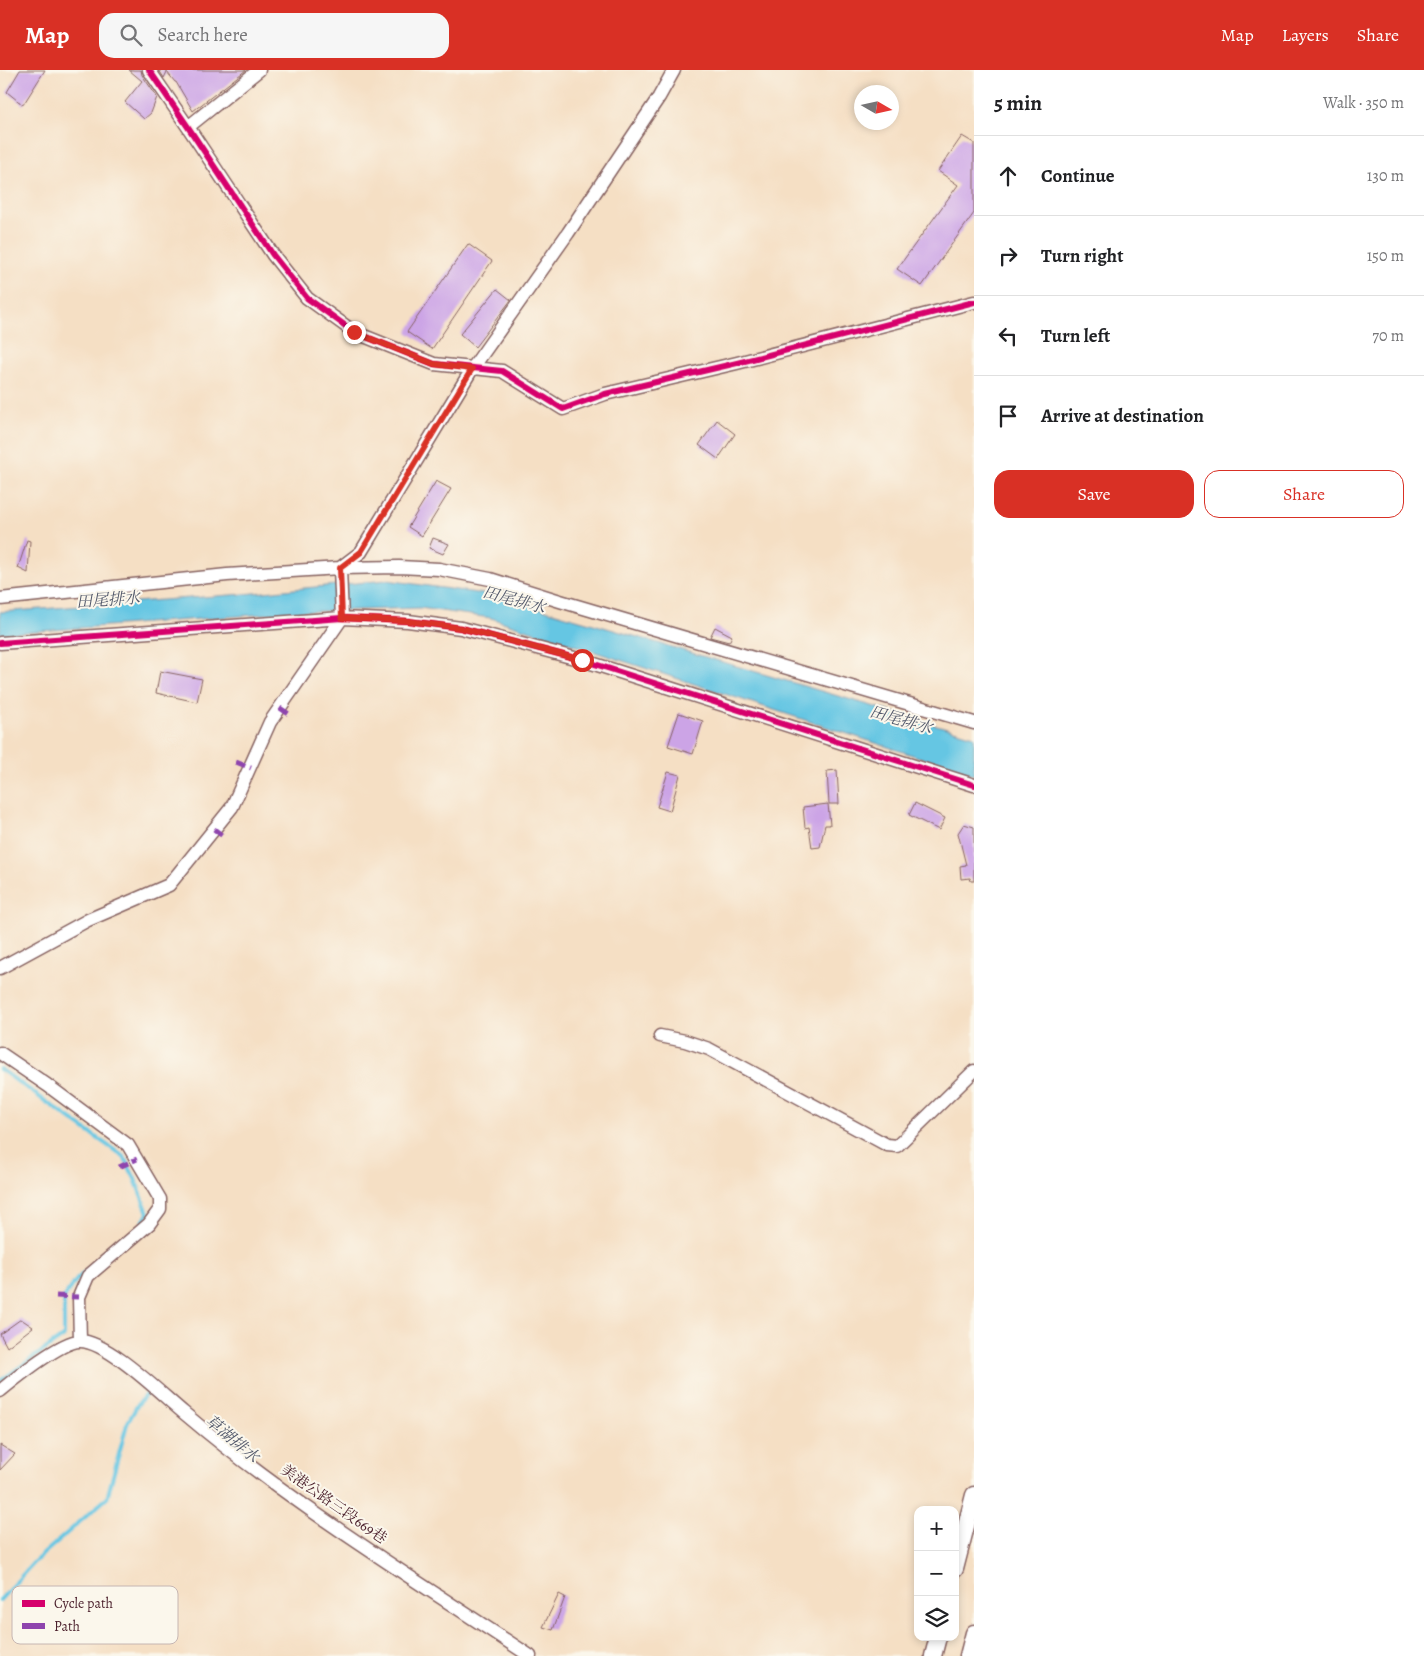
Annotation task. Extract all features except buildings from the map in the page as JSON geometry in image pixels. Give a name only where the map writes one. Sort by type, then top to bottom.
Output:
[{"type":"main road","points":[[959,1553],[974,1495]]},
{"type":"main road","points":[[968,1656],[974,1633]]},
{"type":"main road","points":[[933,1656],[937,1641]]},
{"type":"street","points":[[149,70],[272,255],[308,298],[354,332],[434,364],[502,371],[564,409],[605,394],[736,363],[974,302]]},
{"type":"street","points":[[188,126],[259,70]]},
{"type":"street","points":[[340,568],[361,552],[472,369],[568,233],[659,97],[674,70]]},
{"type":"street","points":[[0,600],[227,574],[398,566],[439,569],[490,579],[974,724]]},
{"type":"street","points":[[0,968],[88,920],[169,885],[232,807],[270,722],[342,618],[340,568]]},
{"type":"street","points":[[0,643],[342,618],[408,621],[470,630],[582,660],[974,785]]},
{"type":"street","points":[[660,1036],[685,1041],[709,1049],[887,1145],[897,1146],[974,1071]]},
{"type":"street","points":[[0,1053],[128,1145],[160,1199],[160,1209],[149,1224],[88,1276],[79,1297],[80,1341],[67,1344],[34,1365],[0,1391]]},
{"type":"street","name":"美港公路三段669巷","points":[[80,1341],[100,1347],[116,1356],[198,1425],[292,1497],[530,1656]]},
{"type":"water","name":"田尾排水","points":[[387,580],[498,596],[974,736],[974,775],[491,618],[420,608],[293,612],[0,634],[0,612],[244,594]]},
{"type":"waterway","points":[[0,1069],[124,1157],[148,1213],[143,1222]]},
{"type":"waterway","points":[[0,1381],[64,1336],[64,1297],[78,1278],[85,1272]]},
{"type":"waterway","name":"草湖排水","points":[[13,1586],[34,1562],[107,1498],[127,1424],[138,1404],[151,1388]]},
{"type":"waterway","name":"草湖排水","points":[[0,1600],[12,1587]]},
{"type":"marked path","points":[[280,708],[292,716]]},
{"type":"marked path","points":[[236,762],[251,768]]},
{"type":"marked path","points":[[214,829],[224,837]]},
{"type":"marked path","points":[[119,1167],[137,1159]]},
{"type":"marked path","points":[[56,1296],[79,1297]]},
{"type":"cycle path","points":[[149,70],[273,255],[307,298],[354,332],[434,364],[502,371],[563,409],[605,394],[737,363],[974,302]]},
{"type":"cycle path","points":[[0,643],[342,618],[408,621],[461,628],[582,660],[974,785]]},
{"type":"route","points":[[354,332],[434,364],[472,369],[361,552],[340,568],[342,618],[408,621],[461,628],[582,660]]}]
